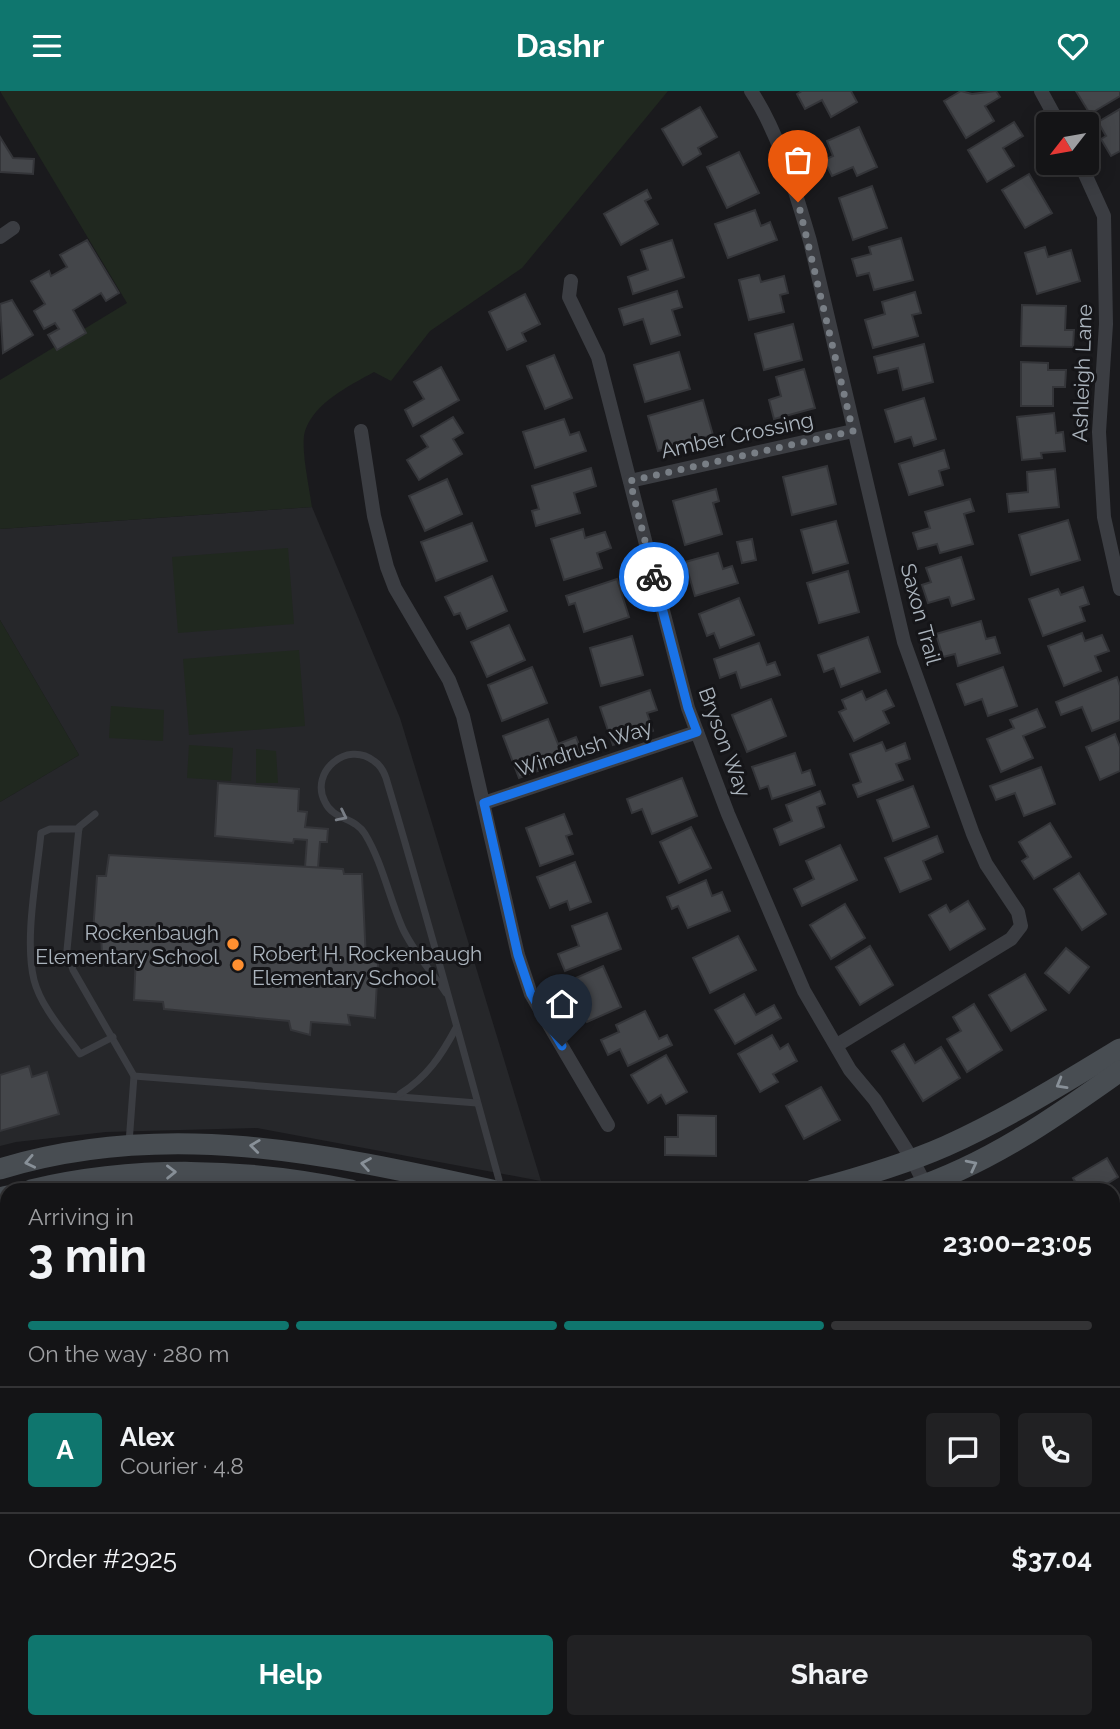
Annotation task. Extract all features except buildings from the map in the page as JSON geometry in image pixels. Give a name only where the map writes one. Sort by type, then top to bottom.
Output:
[{"type":"street","name":"Saxon Trail","points":[[751,91],[760,105],[796,195],[904,642],[973,834],[986,864],[1018,912],[1021,926],[1011,939],[837,1045]]},
{"type":"street","points":[[1041,91],[1052,112]]},
{"type":"street","name":"Ashleigh Lane","points":[[1085,175],[1104,216],[1106,324],[1098,432],[1104,517],[1120,589]]},
{"type":"street","points":[[0,237],[13,228]]},
{"type":"street","points":[[1104,242],[1120,233]]},
{"type":"street","name":"Bryson Way","points":[[572,281],[569,297],[598,357],[688,708],[697,732],[777,934],[804,991],[850,1070],[875,1100],[912,1159],[919,1183]]},
{"type":"street","points":[[361,431],[374,516],[387,567],[395,588],[450,680],[463,716],[518,955],[531,994],[608,1125]]},
{"type":"street","name":"Amber Crossing","points":[[630,481],[853,431]]},
{"type":"street","name":"Windrush Way","points":[[484,803],[697,732]]},
{"type":"street","points":[[835,1183],[912,1159],[984,1128],[1120,1049]]},
{"type":"street","points":[[931,1183],[1011,1144],[1120,1071]]},
{"type":"street","points":[[129,1144],[130,1174]]},
{"type":"street","points":[[0,1169],[129,1144],[250,1145],[323,1156],[457,1183]]},
{"type":"street","points":[[320,1183],[323,1156]]},
{"type":"street","points":[[74,1183],[130,1174],[174,1171],[284,1183]]},
{"type":"lane","points":[[446,993],[403,930],[366,834],[351,821],[331,811],[324,802],[321,780],[333,761],[353,754],[363,755],[381,767],[389,792],[456,1028],[499,1183]]},
{"type":"lane","points":[[95,814],[79,829],[66,950],[73,970],[134,1076],[129,1144]]},
{"type":"lane","points":[[79,829],[50,829],[41,834],[32,942],[34,981],[52,1017],[80,1054],[113,1037]]},
{"type":"lane","points":[[400,1094],[421,1080],[440,1057],[456,1028]]},
{"type":"lane","points":[[134,1076],[400,1094],[477,1103]]},
{"type":"shaded area","points":[[0,91],[668,91],[522,268],[430,331],[391,381],[374,372],[334,396],[316,412],[304,438],[304,458],[312,507],[0,529],[0,380],[127,303]]},
{"type":"shaded area","name":"Robert H. Rockenbaugh Elementary School","points":[[312,507],[400,718],[541,1181],[257,1128],[106,1132],[0,1146],[0,802],[79,755],[0,620],[0,529]]},
{"type":"shaded area","points":[[288,548],[294,624],[178,633],[172,557]]},
{"type":"shaded area","points":[[0,620],[79,755],[0,802]]},
{"type":"shaded area","points":[[299,650],[305,726],[189,735],[183,659]]},
{"type":"shaded area","points":[[111,706],[164,710],[163,741],[109,738]]},
{"type":"shaded area","points":[[189,745],[233,748],[231,781],[187,778]]},
{"type":"shaded area","points":[[256,749],[276,751],[278,783],[256,783]]},
{"type":"way so far","points":[[654,577],[630,481],[853,431],[810,241],[798,202]]},
{"type":"place","name":"Rockenbaugh Elementary School","points":[[233,944]]},
{"type":"place","name":"Robert H. Rockenbaugh Elementary School","points":[[238,965]]},
{"type":"route","points":[[562,1046],[531,994],[518,955],[484,803],[697,732],[688,708],[654,577]]}]
